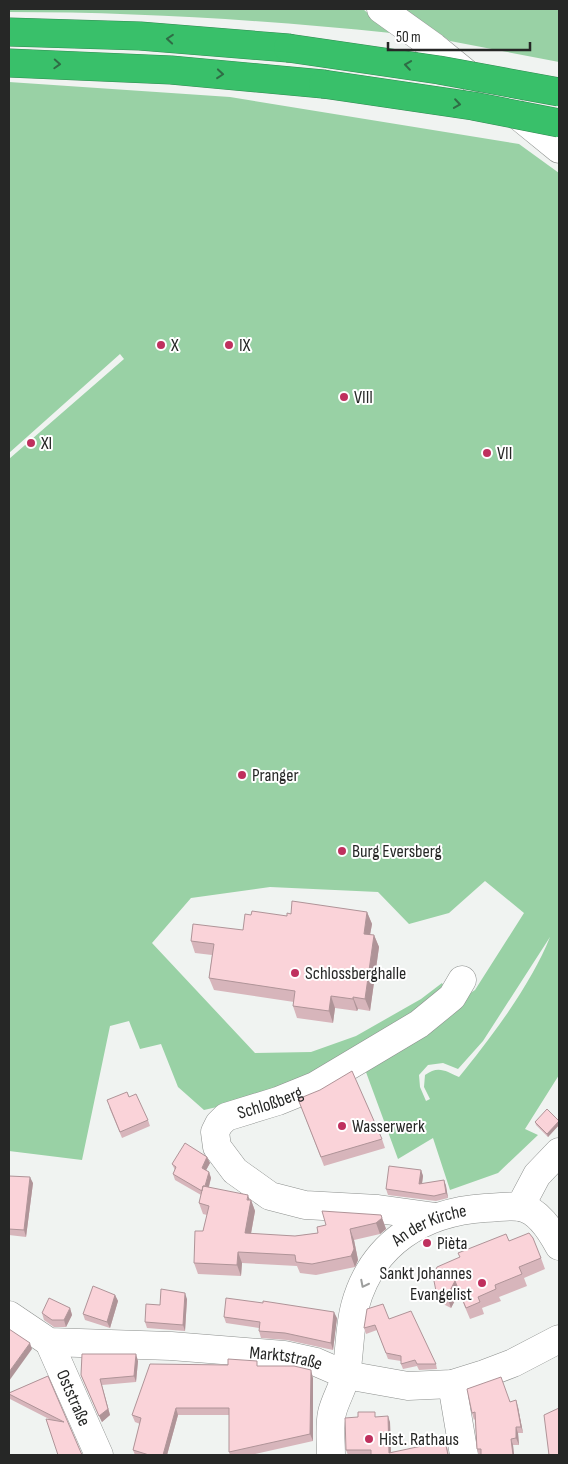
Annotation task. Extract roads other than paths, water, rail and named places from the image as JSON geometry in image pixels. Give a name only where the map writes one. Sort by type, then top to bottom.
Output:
[{"type":"highway","points":[[9,32],[140,36],[288,48],[439,70],[559,92]]},
{"type":"highway","points":[[9,63],[171,70],[323,84],[473,106],[559,123]]},
{"type":"street","points":[[381,9],[434,47],[559,149]]},
{"type":"street","name":"Schloßberg","points":[[436,1216],[378,1209],[305,1205],[270,1196],[235,1171],[217,1146],[215,1132],[219,1124],[226,1117],[278,1101],[315,1086],[419,1024],[435,1013],[452,997],[462,980]]},
{"type":"street","points":[[559,1152],[537,1175],[520,1207],[533,1213],[543,1223],[559,1246]]},
{"type":"street","name":"An der Kirche","points":[[331,1455],[332,1413],[346,1375],[355,1308],[367,1278],[379,1259],[400,1235],[436,1216],[475,1209],[520,1207]]},
{"type":"street","points":[[9,1315],[49,1342]]},
{"type":"street","name":"Marktstraße","points":[[49,1342],[171,1346],[284,1355],[316,1362],[346,1375],[408,1386],[452,1384],[513,1363],[559,1339]]},
{"type":"street","name":"Oststraße","points":[[49,1342],[99,1455]]},
{"type":"street","points":[[452,1384],[464,1455]]},
{"type":"place","name":"X","points":[[161,345]]},
{"type":"place","name":"IX","points":[[229,345]]},
{"type":"place","name":"VIII","points":[[344,397]]},
{"type":"place","name":"XI","points":[[31,443]]},
{"type":"place","name":"VII","points":[[487,453]]},
{"type":"place","name":"Pranger","points":[[242,775]]},
{"type":"place","name":"Burg Eversberg","points":[[342,851]]},
{"type":"place","name":"Schlossberghalle","points":[[295,973]]},
{"type":"place","name":"Wasserwerk","points":[[342,1126]]},
{"type":"place","name":"Pièta","points":[[427,1243]]},
{"type":"place","name":"Sankt Johannes Evangelist","points":[[482,1283]]},
{"type":"place","name":"Hist. Rathaus","points":[[369,1439]]}]
